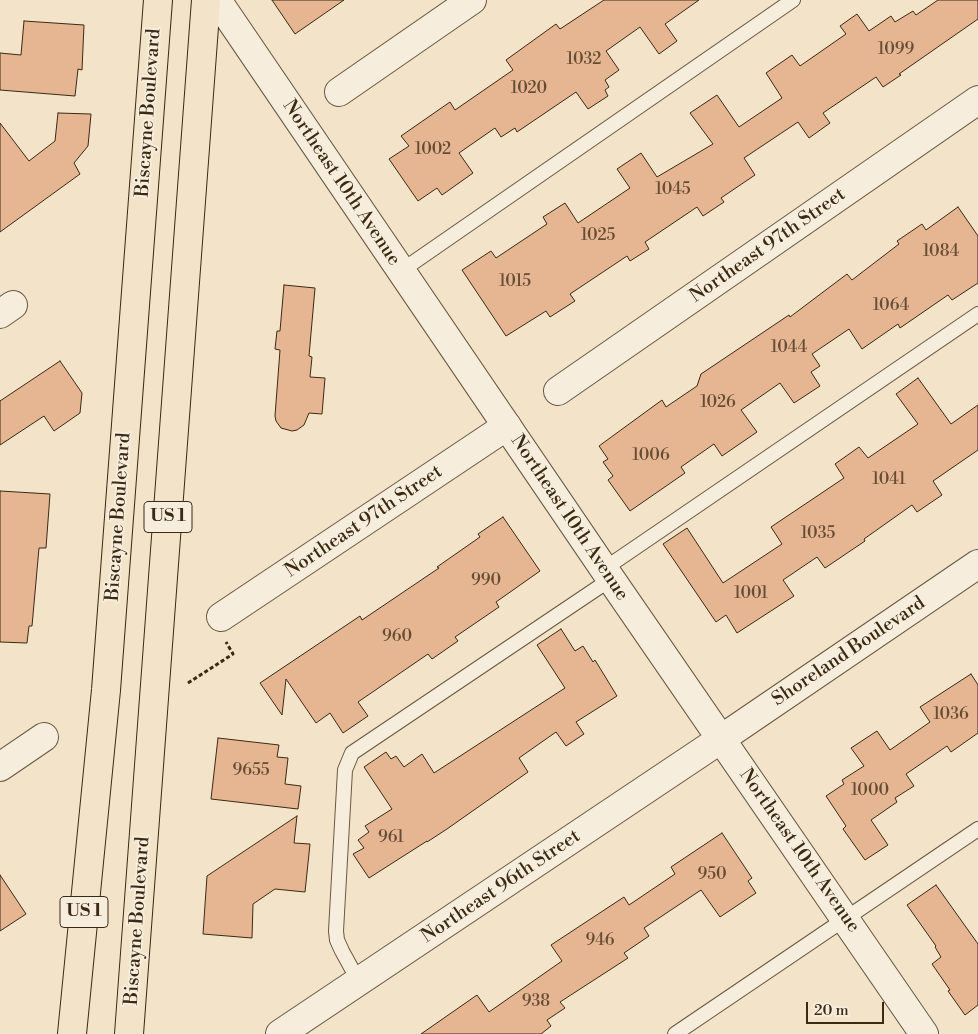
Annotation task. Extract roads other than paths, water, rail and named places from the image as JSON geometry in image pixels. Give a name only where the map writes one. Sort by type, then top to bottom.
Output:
[{"type":"main road","name":"Biscayne Boulevard","points":[[72,1034],[106,690],[158,0]]},
{"type":"main road","name":"Biscayne Boulevard","points":[[135,1028],[206,0]]},
{"type":"street","name":"Northeast 10th Avenue","points":[[216,0],[607,574],[924,1034]]},
{"type":"street","points":[[339,92],[472,0]]},
{"type":"street","name":"Northeast 97th Street","points":[[558,391],[978,100]]},
{"type":"street","name":"Northeast 97th Street","points":[[221,617],[507,426]]},
{"type":"street","name":"Shoreland Boulevard","points":[[721,739],[978,564]]},
{"type":"street","points":[[0,767],[44,737]]},
{"type":"street","name":"Northeast 96th Street","points":[[280,1034],[721,739]]},
{"type":"lane","points":[[401,272],[793,0]]},
{"type":"lane","points":[[359,982],[337,940],[336,931],[345,770],[352,753],[978,314]]},
{"type":"lane","points":[[675,1034],[978,829]]}]
